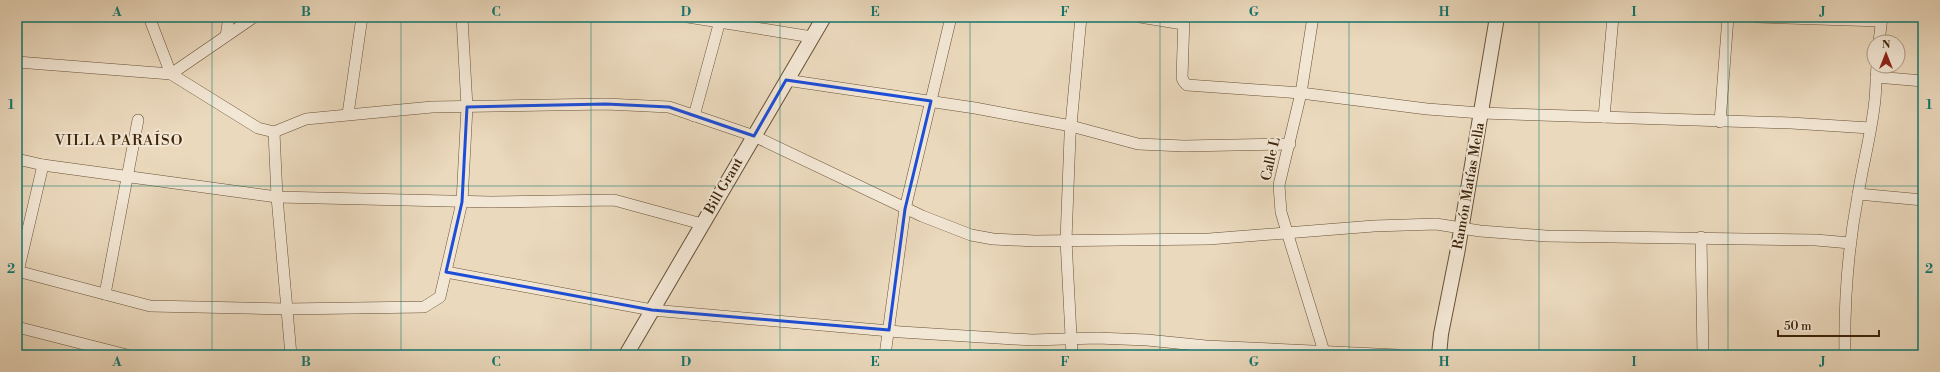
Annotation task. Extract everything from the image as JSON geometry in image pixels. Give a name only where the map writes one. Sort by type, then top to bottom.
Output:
[{"type":"street","points":[[149,17],[171,74]]},
{"type":"street","points":[[226,36],[229,17]]},
{"type":"street","points":[[171,74],[254,17]]},
{"type":"street","points":[[348,114],[362,17]]},
{"type":"street","points":[[44,165],[17,273],[150,306],[286,309],[424,306],[440,297],[462,202],[467,107],[462,17]]},
{"type":"street","points":[[688,17],[721,19],[812,37]]},
{"type":"street","name":"Bill Grant","points":[[626,355],[824,17]]},
{"type":"street","points":[[885,355],[906,209],[951,17]]},
{"type":"street","points":[[1072,355],[1066,240],[1071,126],[1081,17]]},
{"type":"street","points":[[1140,17],[1183,21],[1182,78],[1187,85],[1301,93],[1427,109],[1481,113],[1720,122],[1792,123],[1870,128]]},
{"type":"street","name":"Calle L","points":[[1313,17],[1301,93],[1279,185],[1281,212],[1325,353]]},
{"type":"street","name":"Ramón Matías Mella","points":[[1439,355],[1441,334],[1462,228],[1497,17]]},
{"type":"street","points":[[1604,118],[1613,17]]},
{"type":"street","points":[[1720,122],[1728,17]]},
{"type":"street","points":[[1758,17],[1882,19],[1880,34]]},
{"type":"street","points":[[694,116],[721,19]]},
{"type":"street","points":[[17,62],[171,74],[258,128],[274,132],[306,119],[432,107],[606,104],[669,107],[754,136],[906,209],[972,235],[1014,240],[1209,239],[1287,232],[1436,224],[1480,231],[1546,236],[1701,237],[1816,240],[1850,243]]},
{"type":"street","points":[[1845,355],[1846,278],[1850,243],[1858,194],[1864,171],[1875,100],[1876,74]]},
{"type":"street","points":[[1890,74],[1923,81]]},
{"type":"street","points":[[786,80],[931,101],[1071,126],[1138,144],[1184,146],[1290,144]]},
{"type":"street","points":[[105,294],[138,120]]},
{"type":"street","points":[[274,132],[277,197],[291,355]]},
{"type":"street","points":[[17,158],[44,165],[277,197],[462,202],[614,200],[702,224]]},
{"type":"street","points":[[1858,194],[1923,200]]},
{"type":"street","points":[[1701,237],[1702,355]]},
{"type":"street","points":[[446,272],[652,310],[889,330],[1032,340],[1147,340],[1206,346],[1325,353],[1398,355]]},
{"type":"street","points":[[17,327],[122,354]]},
{"type":"highlighted area","points":[[786,80],[931,101],[905,209],[889,330],[652,310],[446,272],[462,202],[467,107],[606,104],[669,107],[754,136]]},
{"type":"district","name":"VILLA PARAÍSO","points":[[119,140]]}]
